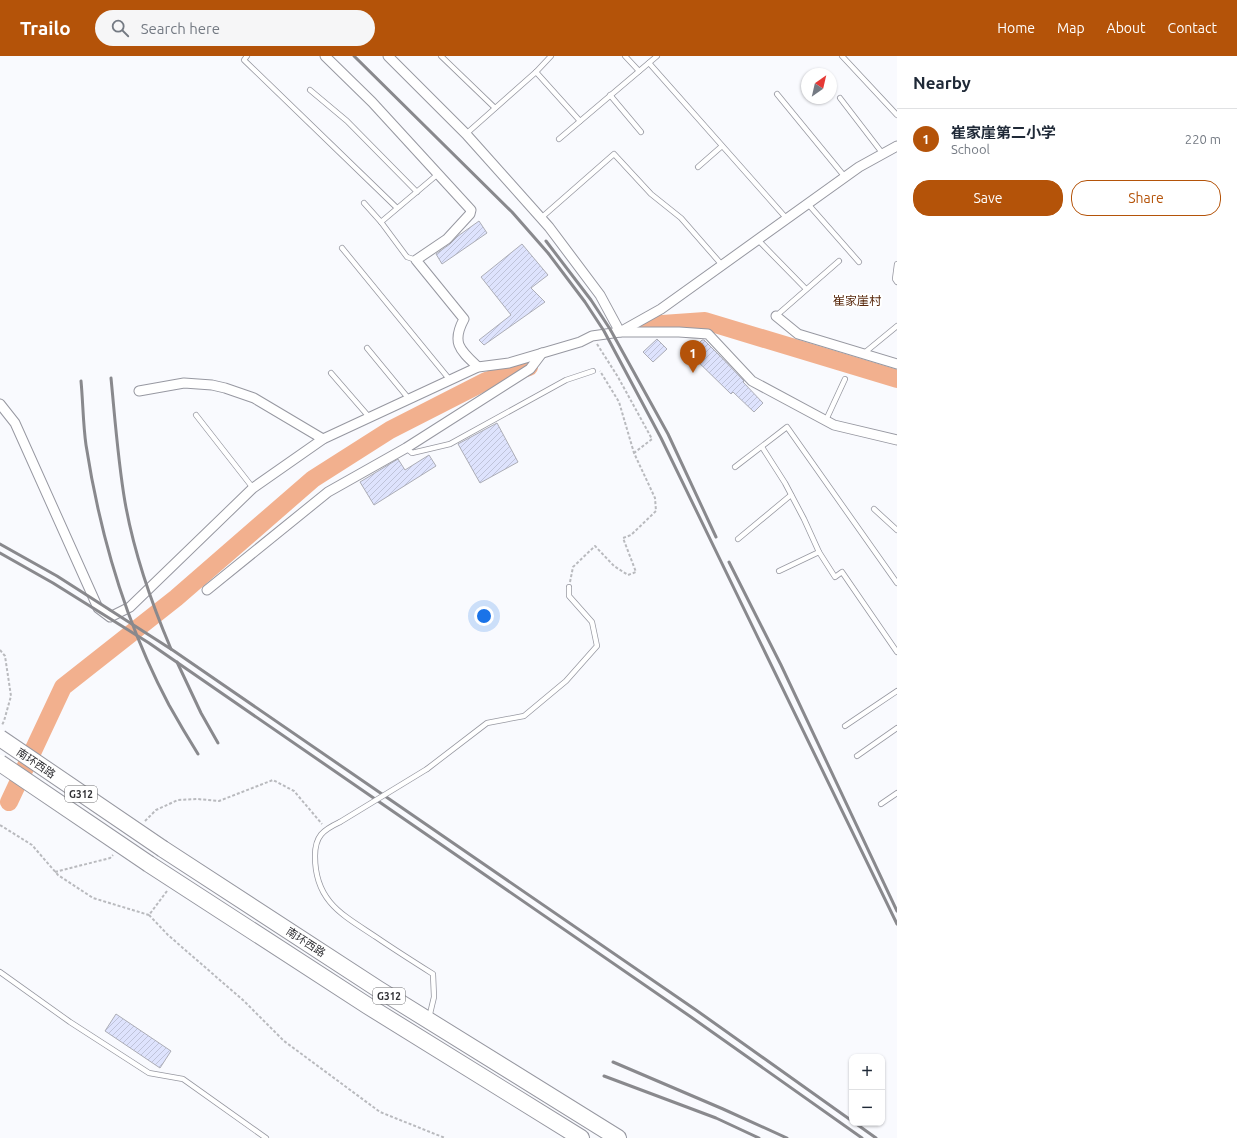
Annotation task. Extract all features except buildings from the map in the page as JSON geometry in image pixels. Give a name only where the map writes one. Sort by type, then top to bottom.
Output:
[{"type":"highway","name":"南环西路","points":[[0,738],[163,849],[428,1020],[618,1138]]},
{"type":"highway","name":"南环西路","points":[[0,762],[149,864],[368,1006],[581,1138]]},
{"type":"street","points":[[325,56],[372,102],[470,210],[470,214],[447,239],[416,260],[464,319],[459,329],[457,341],[465,354],[478,367]]},
{"type":"street","points":[[388,56],[466,134],[541,218],[600,295],[620,332]]},
{"type":"street","points":[[620,332],[661,309],[860,167],[897,146]]},
{"type":"street","points":[[776,316],[798,334],[897,364]]},
{"type":"street","points":[[0,404],[15,423],[98,608],[110,617],[130,607],[253,488],[323,439],[478,367],[509,363],[580,342],[592,336],[620,332],[678,332],[708,334],[752,381],[834,425],[897,440]]},
{"type":"street","points":[[207,590],[328,492],[406,448],[530,369],[542,353]]},
{"type":"street","points":[[139,391],[184,382],[225,388],[254,398],[323,439]]},
{"type":"lane","points":[[248,56],[244,60],[397,208]]},
{"type":"lane","points":[[466,134],[536,72],[551,56]]},
{"type":"lane","points":[[625,56],[639,71]]},
{"type":"lane","points":[[559,139],[657,56]]},
{"type":"lane","points":[[842,56],[897,115]]},
{"type":"lane","points":[[444,57],[495,108]]},
{"type":"lane","points":[[649,63],[787,219]]},
{"type":"lane","points":[[536,72],[580,121]]},
{"type":"lane","points":[[310,90],[347,121],[417,192]]},
{"type":"lane","points":[[777,94],[845,178]]},
{"type":"lane","points":[[610,96],[641,132]]},
{"type":"lane","points":[[840,98],[883,154]]},
{"type":"lane","points":[[698,167],[722,146]]},
{"type":"lane","points":[[541,218],[614,154],[652,194],[681,218],[722,265]]},
{"type":"lane","points":[[381,222],[438,174]]},
{"type":"lane","points":[[364,203],[381,222],[407,257],[416,260]]},
{"type":"lane","points":[[808,204],[859,262]]},
{"type":"lane","points":[[758,240],[806,289]]},
{"type":"lane","points":[[342,248],[450,380]]},
{"type":"lane","points":[[776,316],[839,261]]},
{"type":"lane","points":[[897,264],[894,279],[897,282]]},
{"type":"lane","points":[[862,354],[897,326]]},
{"type":"lane","points":[[367,348],[409,399]]},
{"type":"lane","points":[[406,448],[412,453],[450,444],[566,380],[593,371]]},
{"type":"lane","points":[[331,373],[370,418]]},
{"type":"lane","points":[[826,420],[845,379]]},
{"type":"lane","points":[[196,416],[253,488]]},
{"type":"lane","points":[[735,466],[787,427],[897,583]]},
{"type":"lane","points":[[762,447],[792,495],[819,552],[835,577],[842,572],[897,652]]},
{"type":"lane","points":[[738,539],[792,495]]},
{"type":"lane","points":[[874,509],[897,530]]},
{"type":"lane","points":[[779,571],[819,552]]},
{"type":"lane","points":[[428,1020],[434,997],[433,974],[339,913],[322,890],[316,872],[316,842],[320,834],[326,829],[427,769],[487,723],[524,716],[566,681],[597,646],[592,622],[569,596],[568,587]]},
{"type":"lane","points":[[845,726],[897,691]]},
{"type":"lane","points":[[857,756],[897,728]]},
{"type":"lane","points":[[881,804],[897,793]]},
{"type":"lane","points":[[0,972],[70,1022],[149,1073],[183,1079],[266,1138]]},
{"type":"path","points":[[592,336],[618,377],[652,439],[634,453]]},
{"type":"path","points":[[568,587],[573,567],[595,546],[614,566],[628,575],[636,572],[623,538],[631,535],[656,511],[655,498],[634,453],[619,402],[601,371],[593,371]]},
{"type":"path","points":[[0,650],[5,656],[12,696],[4,721],[0,728]]},
{"type":"path","points":[[141,826],[156,810],[178,800],[197,799],[219,801],[273,780],[294,791],[326,829]]},
{"type":"path","points":[[0,825],[32,845],[58,876],[93,898],[149,915],[168,935],[244,1000],[284,1041],[380,1112],[445,1138]]},
{"type":"path","points":[[55,872],[110,858],[115,852]]},
{"type":"path","points":[[149,915],[174,880]]},
{"type":"waterway","points":[[648,325],[705,321],[897,379]]},
{"type":"waterway","points":[[9,802],[63,687],[176,598],[313,479],[390,430],[486,381],[529,367]]},
{"type":"railway","points":[[354,56],[512,212],[548,253],[585,302],[604,331],[661,438],[897,924]]},
{"type":"railway","points":[[546,241],[591,300],[610,329],[668,434],[716,537]]},
{"type":"railway","points":[[111,378],[120,471],[133,540],[144,577],[171,649]]},
{"type":"railway","points":[[81,381],[85,437],[92,479],[107,545],[117,578],[140,643],[154,674],[169,705],[198,754]]},
{"type":"railway","points":[[0,544],[57,576],[174,651],[696,1010],[849,1119]]},
{"type":"railway","points":[[0,553],[53,583],[149,643],[691,1017],[862,1138]]},
{"type":"railway","points":[[729,562],[781,665],[897,911]]},
{"type":"railway","points":[[177,662],[201,713],[218,743]]},
{"type":"railway","points":[[613,1062],[787,1138]]},
{"type":"railway","points":[[604,1076],[716,1118],[759,1138]]},
{"type":"railway","points":[[859,1126],[876,1138]]},
{"type":"place","name":"崔家崖第二小学","points":[[693,373]]},
{"type":"district","name":"崔家崖村","points":[[857,301]]}]
